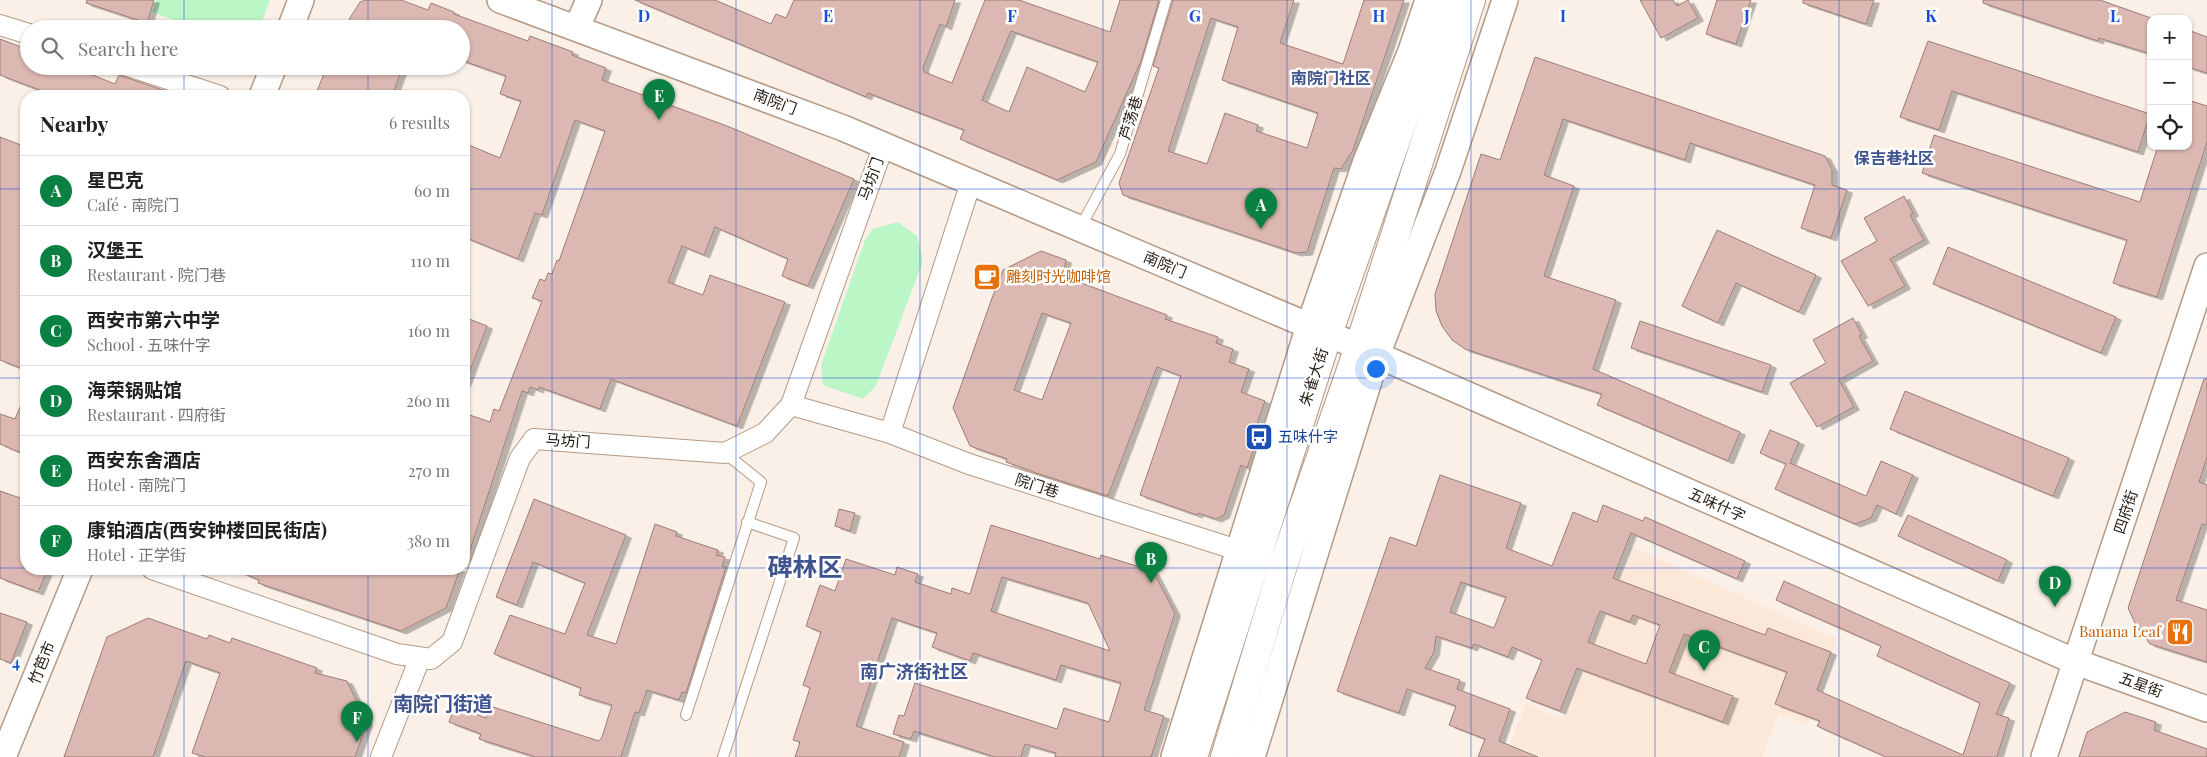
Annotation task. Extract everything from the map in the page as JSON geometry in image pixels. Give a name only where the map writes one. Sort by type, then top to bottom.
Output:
[{"type":"main road","name":"朱雀大街","points":[[1193,757],[1248,553],[1319,330],[1446,0]]},
{"type":"main road","points":[[1225,757],[1283,566],[1368,351],[1471,0]]},
{"type":"street","points":[[293,20],[301,0]]},
{"type":"street","name":"南院门","points":[[500,0],[577,27],[843,128],[883,147],[971,182],[1368,351]]},
{"type":"street","points":[[577,27],[589,0]]},
{"type":"street","points":[[1319,330],[1364,164],[1411,51],[1428,0]]},
{"type":"street","points":[[1252,757],[1368,351],[1448,171],[1505,0]]},
{"type":"street","points":[[0,25],[20,31]]},
{"type":"street","points":[[156,75],[202,90]]},
{"type":"street","points":[[264,90],[270,75]]},
{"type":"street","name":"马坊门","points":[[169,575],[396,654],[431,659],[452,642],[520,458],[534,438],[725,453],[765,433],[791,405],[883,147]]},
{"type":"street","points":[[890,432],[971,182]]},
{"type":"street","name":"四府街","points":[[2044,757],[2207,266]]},
{"type":"street","name":"五味什字","points":[[1368,351],[2076,662]]},
{"type":"street","name":"院门巷","points":[[791,405],[890,432],[969,464],[1248,553],[1283,566]]},
{"type":"street","points":[[1174,757],[1248,553]]},
{"type":"street","name":"竹笆市","points":[[3,757],[78,575]]},
{"type":"street","points":[[381,757],[420,658]]},
{"type":"street","name":"五星街","points":[[2076,662],[2207,709]]},
{"type":"lane","name":"芦荡巷","points":[[1080,229],[1120,154],[1166,0]]},
{"type":"lane","points":[[686,715],[761,482],[725,453]]},
{"type":"lane","points":[[723,757],[794,538],[747,522]]},
{"type":"shaded area","points":[[1632,547],[1837,639],[1807,725],[1779,714],[1762,757],[1543,757],[1510,744],[1526,703],[1562,720]]},
{"type":"green space","points":[[156,0],[270,0],[262,20],[174,20],[152,12]]},
{"type":"green space","points":[[898,222],[917,236],[923,261],[876,386],[863,399],[823,385],[821,365],[865,240],[873,229]]},
{"type":"building","points":[[87,0],[154,0],[148,20],[138,20],[86,3]]},
{"type":"building","points":[[365,0],[401,0],[428,10],[431,3],[454,12],[454,14],[528,41],[530,36],[573,52],[572,55],[606,68],[602,80],[727,126],[854,179],[808,286],[782,276],[788,259],[715,227],[704,255],[682,246],[668,282],[703,295],[710,275],[785,302],[737,426],[611,379],[600,409],[539,387],[538,390],[530,387],[528,393],[522,391],[470,550],[470,415],[490,422],[494,409],[499,411],[542,301],[532,298],[540,279],[545,281],[548,273],[552,274],[557,260],[559,261],[605,131],[575,120],[542,215],[535,213],[518,259],[470,239],[470,146],[500,158],[521,101],[500,94],[506,76],[470,63],[470,20],[349,20],[360,2]]},
{"type":"building","points":[[635,0],[715,0],[771,24],[776,14],[786,18],[794,0],[955,0],[946,27],[940,24],[923,68],[924,72],[952,83],[985,0],[1019,0],[1110,32],[1120,0],[1159,0],[1141,61],[1096,162],[1057,180],[960,139],[964,130],[868,93],[866,97]],"holes":[[[1011,31],[1098,62],[1085,92],[1027,67],[1009,112],[982,100]]]},
{"type":"building","points":[[1173,0],[1294,0],[1280,43],[1343,64],[1364,0],[1404,0],[1353,150],[1341,169],[1334,168],[1307,252],[1296,253],[1123,195],[1119,183],[1159,68],[1153,66]],"holes":[[[1211,18],[1238,27],[1222,80],[1318,113],[1307,148],[1256,131],[1258,125],[1225,113],[1207,164],[1168,151]]]},
{"type":"building","points":[[1640,0],[1673,0],[1677,6],[1688,0],[1698,18],[1661,38]]},
{"type":"building","points":[[1717,0],[1751,0],[1736,44],[1706,34]]},
{"type":"building","points":[[1803,0],[1874,0],[1866,24],[1803,3]]},
{"type":"building","points":[[1983,0],[2100,0],[2147,17],[2147,53],[2099,38],[2098,41],[1983,3]]},
{"type":"building","points":[[2192,31],[2207,37],[2207,73],[2192,68]]},
{"type":"building","points":[[0,39],[20,47],[20,75],[92,75],[115,84],[119,75],[162,90],[39,90],[0,75]]},
{"type":"building","points":[[1928,41],[2147,113],[2147,124],[2138,152],[1952,91],[1939,130],[1900,117]]},
{"type":"building","points":[[1535,57],[1825,156],[1832,169],[1832,185],[1847,190],[1831,238],[1801,228],[1815,185],[1690,143],[1685,160],[1563,119],[1544,175],[1574,186],[1544,276],[1616,300],[1593,369],[1740,432],[1728,461],[1597,405],[1602,394],[1465,349],[1452,340],[1442,326],[1436,311],[1435,294],[1481,154],[1500,160]]},
{"type":"building","points":[[323,75],[400,75],[394,90],[317,90]]},
{"type":"building","points":[[2192,101],[2207,106],[2207,142],[2157,297],[2113,283],[2127,240],[1922,173],[1934,135],[2140,202],[2157,150],[2192,150]]},
{"type":"building","points":[[0,137],[20,145],[20,368],[0,360]]},
{"type":"building","points":[[1904,196],[1913,213],[1910,215],[1924,240],[1890,259],[1905,286],[1868,306],[1841,261],[1877,241],[1864,218]]},
{"type":"building","points":[[1717,230],[1816,275],[1799,312],[1736,283],[1718,323],[1682,306]]},
{"type":"building","points":[[1948,247],[2116,317],[2101,353],[1933,284]]},
{"type":"building","points":[[1041,251],[1066,260],[1063,276],[1167,315],[1165,319],[1218,337],[1216,343],[1233,349],[1229,362],[1249,369],[1241,392],[1265,401],[1251,441],[1256,443],[1247,468],[1241,465],[1224,515],[1216,519],[1198,513],[1197,515],[1140,495],[1181,376],[1157,367],[1108,496],[1039,474],[1006,462],[1007,459],[970,446],[953,408],[1003,270]],"holes":[[[1042,313],[1071,323],[1042,400],[1014,390]]]},
{"type":"building","points":[[1853,318],[1862,335],[1859,336],[1873,361],[1839,380],[1854,407],[1817,427],[1790,383],[1826,363],[1813,340]]},
{"type":"building","points":[[470,319],[487,326],[470,371]]},
{"type":"building","points":[[1640,321],[1771,365],[1762,392],[1631,348]]},
{"type":"building","points":[[2204,379],[2207,379],[2207,457],[2199,482],[2207,485],[2207,525],[2202,524],[2176,600],[2207,610],[2207,662],[2150,644],[2137,627],[2128,608]]},
{"type":"building","points":[[1905,391],[2069,458],[2053,496],[1890,429]]},
{"type":"building","points":[[20,407],[20,452],[0,444],[0,414],[15,419]]},
{"type":"building","points":[[1770,430],[1799,442],[1790,463],[1866,496],[1881,461],[1913,475],[1896,514],[1877,505],[1871,518],[1855,524],[1775,489],[1786,464],[1760,453]]},
{"type":"building","points":[[1440,475],[1521,503],[1506,548],[1552,566],[1573,512],[1597,522],[1603,505],[1643,521],[1645,517],[1745,561],[1737,579],[1631,533],[1613,578],[1765,635],[1768,628],[1831,652],[1817,690],[1963,755],[1980,703],[1877,656],[1881,646],[1776,600],[1784,581],[2010,683],[1996,714],[2009,718],[1997,757],[1886,757],[1817,726],[1820,721],[1775,704],[1787,672],[1684,634],[1669,672],[1733,696],[1723,722],[1577,668],[1560,711],[1526,698],[1542,660],[1512,647],[1508,657],[1474,644],[1472,648],[1436,636],[1434,652],[1425,668],[1460,680],[1457,689],[1510,709],[1499,741],[1538,757],[1478,757],[1485,739],[1449,725],[1456,706],[1407,689],[1399,713],[1337,691],[1390,537],[1416,546]],"holes":[[[1461,582],[1506,597],[1494,628],[1450,612]],[[1600,611],[1630,622],[1633,615],[1660,625],[1646,664],[1588,642]]]},
{"type":"building","points":[[0,491],[20,498],[20,575],[45,575],[38,592],[0,578]]},
{"type":"building","points":[[534,499],[626,535],[587,635],[616,644],[655,524],[677,532],[676,536],[718,550],[716,555],[725,557],[722,566],[726,567],[686,693],[682,692],[679,700],[647,690],[639,713],[635,712],[621,757],[536,757],[479,739],[481,734],[449,722],[455,706],[486,718],[490,706],[599,741],[602,737],[612,705],[579,695],[581,688],[494,654],[510,615],[565,634],[585,583],[533,562],[517,605],[496,597]]},
{"type":"building","points":[[839,509],[855,513],[850,531],[835,526]]},
{"type":"building","points":[[1908,515],[2007,560],[1998,581],[1898,536]]},
{"type":"building","points":[[991,525],[1100,559],[1101,555],[1153,571],[1175,613],[1144,710],[1164,716],[1151,757],[1055,757],[1056,753],[1025,744],[1021,757],[995,757],[914,731],[911,739],[893,734],[899,715],[904,716],[915,683],[1057,729],[1064,708],[1109,722],[1121,683],[1061,665],[1056,680],[973,653],[970,661],[932,647],[937,633],[892,618],[856,726],[904,742],[899,757],[795,757],[800,742],[793,740],[810,688],[803,685],[821,632],[806,626],[820,585],[835,591],[846,559],[895,575],[897,567],[918,574],[915,582],[951,594],[952,588],[970,594]],"holes":[[[1002,577],[1088,603],[1110,651],[991,611]]]},
{"type":"building","points":[[247,575],[458,575],[446,608],[401,631],[258,583],[259,580]]},
{"type":"building","points":[[0,613],[27,622],[11,663],[0,659]]},
{"type":"building","points":[[148,618],[207,639],[209,635],[230,643],[232,638],[317,668],[315,673],[347,681],[367,723],[355,757],[205,757],[192,753],[220,673],[186,661],[153,757],[64,757],[107,637]]},
{"type":"building","points":[[2125,712],[2156,722],[2154,730],[2207,749],[2207,757],[2079,757],[2087,732]]},
{"type":"place","name":"西安东舍酒店","points":[[659,120]]},
{"type":"place","name":"星巴克","points":[[1261,229]]},
{"type":"place","name":"雕刻时光咖啡馆","points":[[987,277]]},
{"type":"place","name":"五味什字","points":[[1259,437]]},
{"type":"place","name":"汉堡王","points":[[1151,583]]},
{"type":"place","name":"海荣锅贴馆","points":[[2055,607]]},
{"type":"place","name":"Banana Leaf","points":[[2180,632]]},
{"type":"place","name":"西安市第六中学","points":[[1704,671]]},
{"type":"place","name":"康铂酒店(西安钟楼回民街店)","points":[[357,742]]},
{"type":"district","name":"南院门社区","points":[[1331,78]]},
{"type":"district","name":"保吉巷社区","points":[[1894,158]]},
{"type":"district","name":"碑林区","points":[[805,567]]},
{"type":"district","name":"南广济街社区","points":[[914,672]]},
{"type":"district","name":"南院门街道","points":[[443,704]]}]
